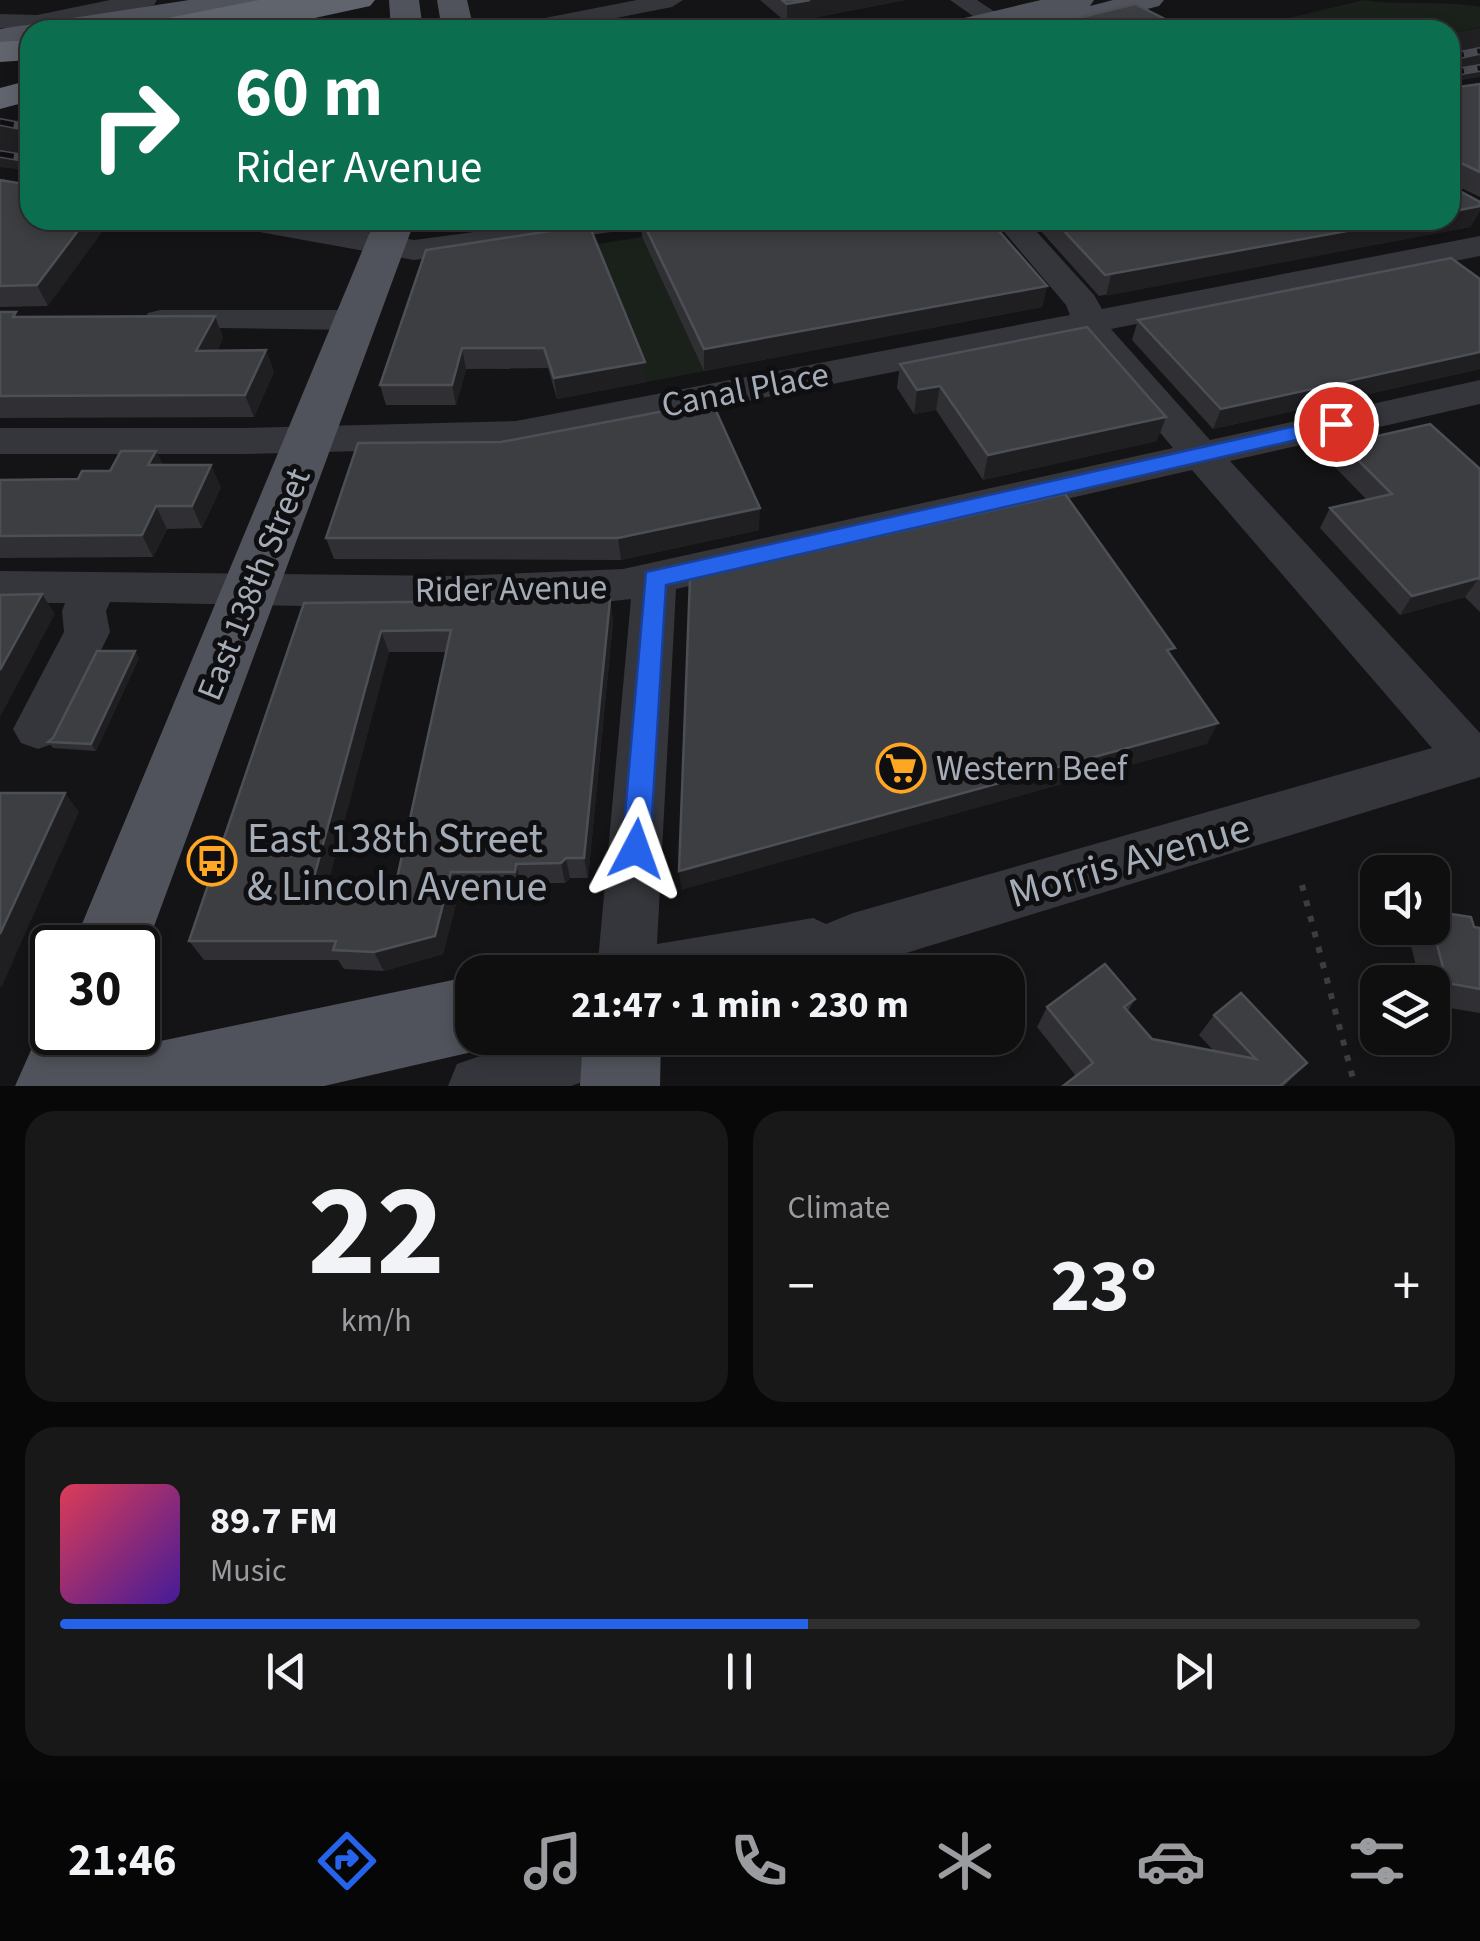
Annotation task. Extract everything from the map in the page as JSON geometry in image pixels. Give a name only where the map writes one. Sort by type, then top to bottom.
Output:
[{"type":"highway","points":[[203,20],[304,0]]},
{"type":"highway","points":[[265,20],[360,0]]},
{"type":"highway","points":[[336,20],[413,7]]},
{"type":"highway","points":[[0,84],[18,53]]},
{"type":"main road","points":[[117,20],[248,0]]},
{"type":"main road","points":[[1017,20],[1079,0]]},
{"type":"main road","points":[[1068,20],[1150,0]]},
{"type":"main road","name":"East 138th Street","points":[[118,925],[389,233]]},
{"type":"main road","points":[[122,1086],[188,1077],[455,1018]]},
{"type":"main road","points":[[55,1086],[67,1055]]},
{"type":"main road","points":[[620,1086],[622,1055]]},
{"type":"street","points":[[48,20],[146,0]]},
{"type":"street","points":[[570,20],[672,0]]},
{"type":"street","points":[[961,0],[994,20]]},
{"type":"street","points":[[355,230],[389,233],[414,250],[566,230]]},
{"type":"street","points":[[1018,230],[1082,302],[1098,339],[1475,757]]},
{"type":"street","name":"Canal Place","points":[[0,441],[310,440],[516,434],[1480,246]]},
{"type":"street","points":[[132,320],[353,320]]},
{"type":"street","name":"Rider Avenue","points":[[0,587],[570,590],[655,578],[1480,392]]},
{"type":"street","points":[[627,955],[655,578]]},
{"type":"street","points":[[38,729],[88,632],[84,611],[94,587]]},
{"type":"street","name":"Morris Avenue","points":[[819,955],[853,940],[1475,757]]},
{"type":"street","points":[[761,955],[853,940]]},
{"type":"street","points":[[479,1086],[572,1055]]},
{"type":"path","points":[[1302,885],[1356,1086]]},
{"type":"shaded area","points":[[1364,0],[1480,7],[1480,27],[1460,31],[1460,20],[1280,20]]},
{"type":"shaded area","points":[[1480,28],[1480,77],[1460,80],[1460,31]]},
{"type":"shaded area","points":[[0,118],[20,121],[20,170],[0,167]]},
{"type":"shaded area","points":[[642,237],[705,371],[646,382],[591,245]]},
{"type":"building","points":[[1135,4],[1167,20],[1070,20]]},
{"type":"building","points":[[1480,84],[1480,172],[1460,162],[1460,87]]},
{"type":"building","points":[[0,180],[20,183],[20,230],[78,230],[37,285],[0,286]]},
{"type":"building","points":[[1460,191],[1480,202],[1480,206],[1460,210]]},
{"type":"building","points":[[556,230],[591,230],[645,362],[554,378],[544,348],[462,348],[452,385],[380,385],[426,250]]},
{"type":"building","points":[[647,230],[998,230],[1047,286],[704,349]]},
{"type":"building","points":[[1063,230],[1352,230],[1105,275]]},
{"type":"building","points":[[1451,258],[1480,279],[1480,352],[1221,409],[1138,320]]},
{"type":"building","points":[[0,312],[16,312],[13,317],[215,316],[196,351],[266,350],[245,395],[0,396]]},
{"type":"building","points":[[1087,327],[1166,417],[988,455],[940,386],[917,390],[900,364]]},
{"type":"building","points":[[712,402],[760,508],[618,538],[326,538],[358,443],[501,442]]},
{"type":"building","points":[[1430,424],[1480,469],[1480,579],[1412,596],[1330,508],[1392,494],[1342,444]]},
{"type":"building","points":[[121,451],[156,451],[148,465],[211,465],[192,506],[156,506],[142,535],[0,536],[0,480],[78,479],[82,471],[110,471]]},
{"type":"building","points":[[1065,494],[1175,648],[1167,650],[1218,723],[679,871],[690,579]]},
{"type":"building","points":[[42,594],[0,670],[0,595]]},
{"type":"building","points":[[610,600],[584,858],[516,864],[515,872],[451,872],[435,936],[374,952],[333,950],[336,941],[189,941],[304,603]],"holes":[[[451,630],[393,897],[310,892],[381,631]]]},
{"type":"building","points":[[97,651],[135,651],[91,744],[48,742],[53,738]]},
{"type":"building","points":[[0,793],[65,793],[0,934]]},
{"type":"building","points":[[1450,914],[1471,917],[1474,927],[1480,928],[1480,989],[1450,984],[1450,965],[1442,965],[1437,945],[1450,945]]},
{"type":"building","points":[[1105,964],[1135,999],[1124,1007],[1152,1039],[1256,1059],[1214,1015],[1241,993],[1307,1063],[1280,1086],[1063,1086],[1093,1063],[1047,1007]]},
{"type":"railway","points":[[1460,55],[1480,51]]},
{"type":"railway","points":[[1460,71],[1480,68]]},
{"type":"railway","points":[[0,122],[20,126]]},
{"type":"railway","points":[[0,154],[20,157]]},
{"type":"place","name":"Western Beef","points":[[901,768]]},
{"type":"place","name":"East 138th Street & Lincoln Avenue","points":[[212,861]]},
{"type":"route","points":[[636,849],[655,578],[1336,424]]}]
